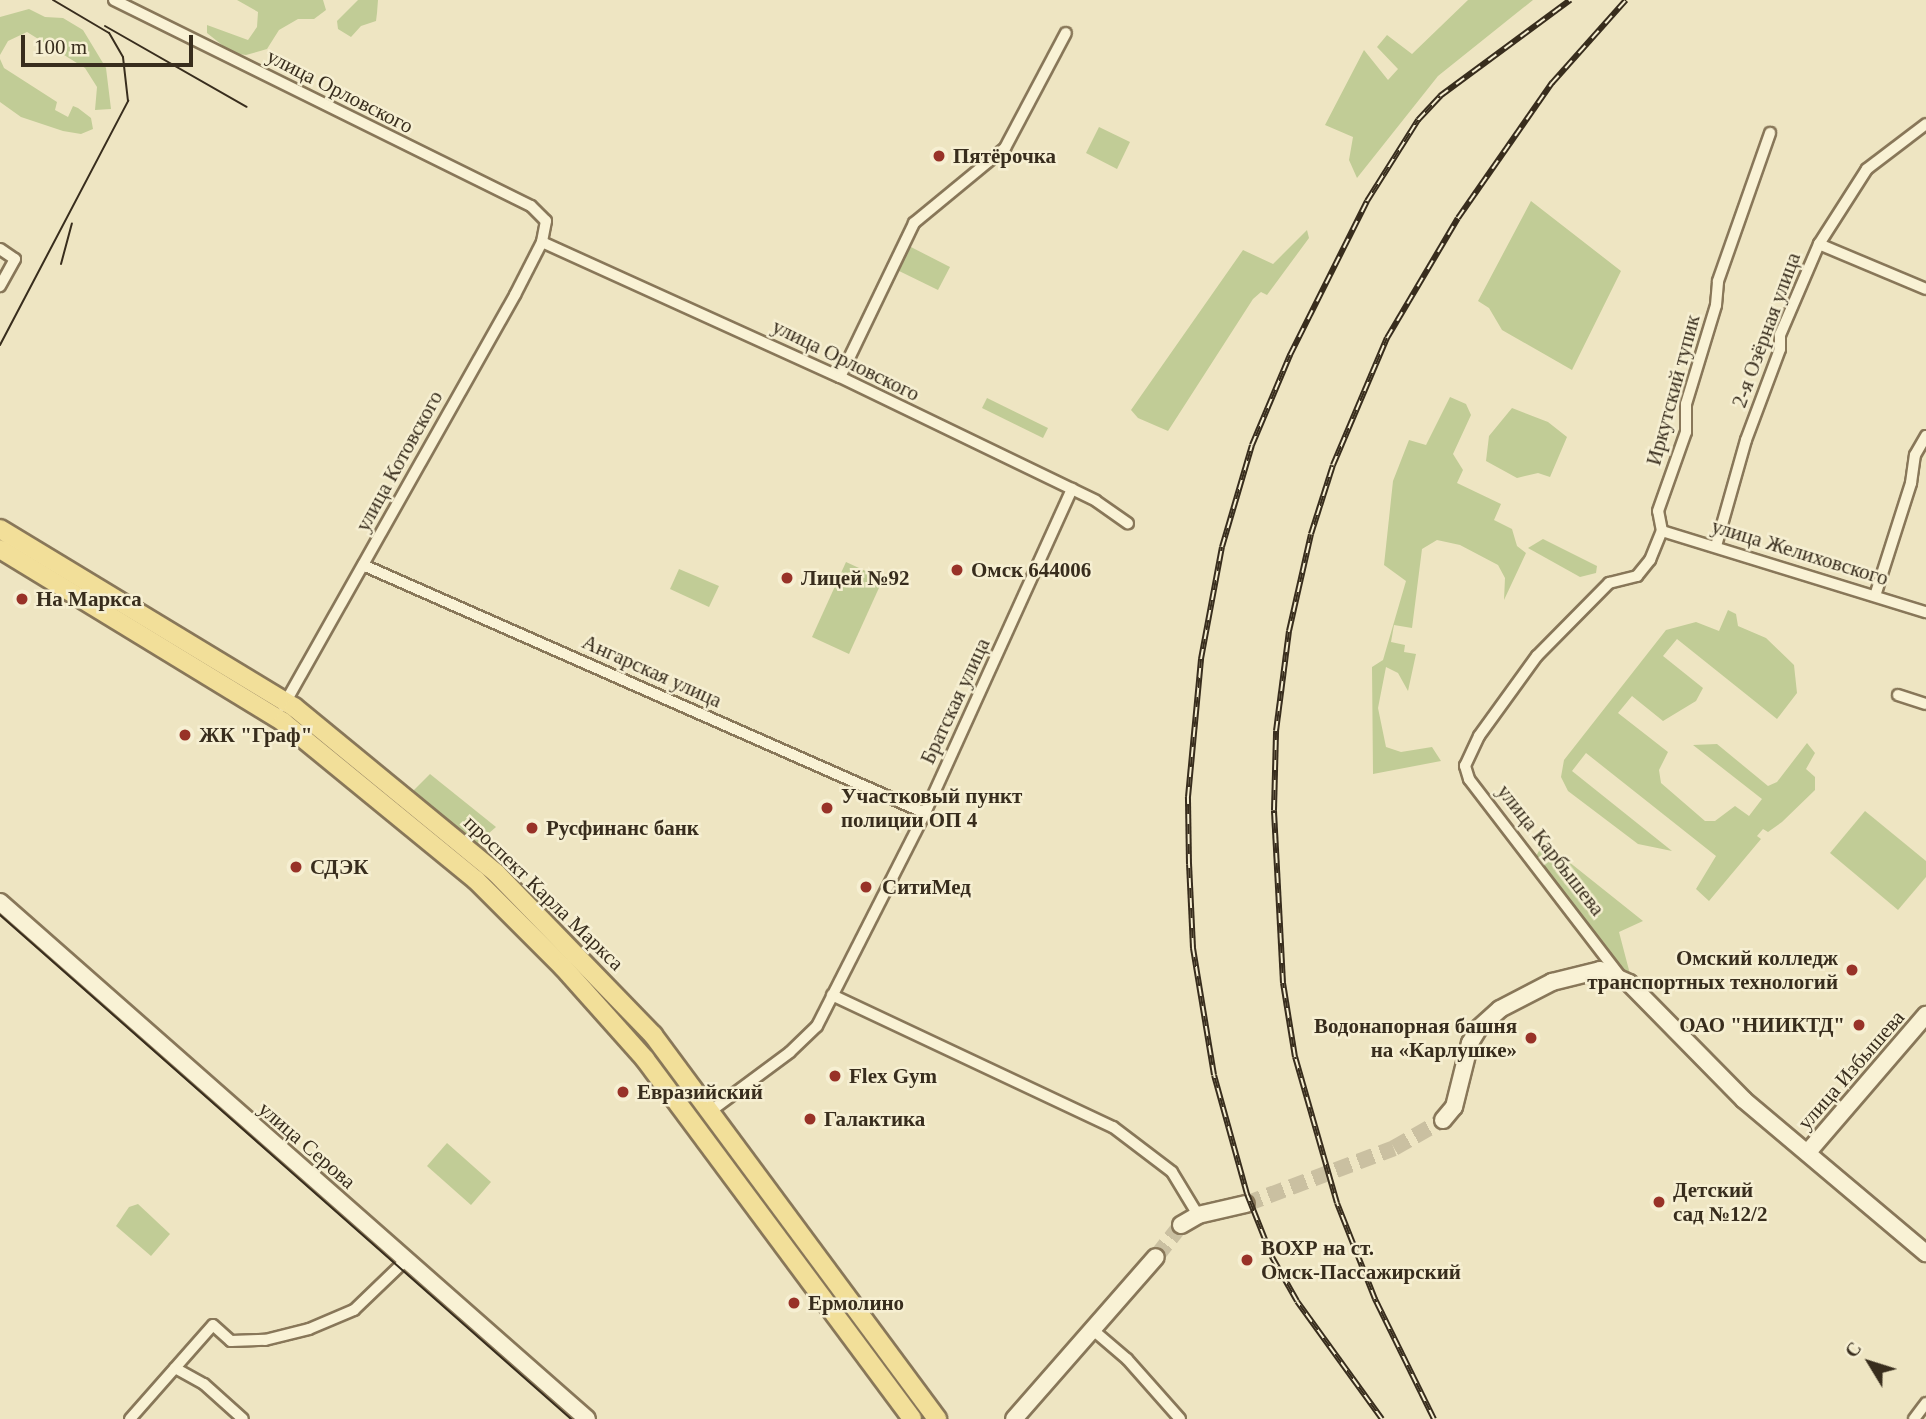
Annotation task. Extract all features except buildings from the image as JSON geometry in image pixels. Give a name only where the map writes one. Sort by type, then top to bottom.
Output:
[{"type":"main road","name":"проспект Карла Маркса","points":[[0,528],[286,702],[496,873],[653,1035],[708,1113],[937,1419]]},
{"type":"main road","name":"проспект Карла Маркса","points":[[0,549],[276,717],[450,856],[606,1012],[662,1081],[912,1419]]},
{"type":"main road","name":"улица Серова","points":[[0,902],[587,1419]]},
{"type":"main road","points":[[1443,1120],[1454,1107],[1470,1043],[1500,1009],[1579,972],[1600,970],[1620,976]]},
{"type":"main road","name":"улица Карбышева","points":[[1620,976],[1744,1100],[1926,1253]]},
{"type":"main road","name":"улица Избышева","points":[[1808,1152],[1926,1015]]},
{"type":"main road","points":[[1181,1224],[1198,1215],[1245,1204]]},
{"type":"main road","points":[[1014,1419],[1156,1257]]},
{"type":"street","name":"улица Орловского","points":[[114,0],[531,206],[546,221]]},
{"type":"street","points":[[840,377],[914,223],[1005,148],[1066,33]]},
{"type":"street","name":"2-я Озёрная улица","points":[[1716,546],[1742,450],[1780,349],[1780,335],[1819,244],[1867,169],[1926,124]]},
{"type":"street","name":"Иркутский тупик","points":[[1470,752],[1537,656],[1609,583],[1636,576],[1650,560],[1662,531],[1658,511],[1686,432],[1686,404],[1716,304],[1718,281],[1770,133]]},
{"type":"street","name":"улица Котовского","points":[[276,717],[542,242],[546,221]]},
{"type":"street","name":"улица Орловского","points":[[542,242],[840,377],[1072,489],[1128,523]]},
{"type":"street","points":[[1819,244],[1926,289]]},
{"type":"street","points":[[0,249],[15,259],[0,286]]},
{"type":"street","points":[[1875,596],[1911,483],[1915,455],[1926,436]]},
{"type":"street","name":"Братская улица","points":[[708,1113],[808,1036],[832,995],[925,813],[1072,489]]},
{"type":"street","name":"улица Желиховского","points":[[1662,531],[1926,612]]},
{"type":"street","name":"Ангарская улица","points":[[363,565],[925,813]]},
{"type":"street","points":[[1898,695],[1926,704]]},
{"type":"street","name":"улица Карбышева","points":[[1470,752],[1465,766],[1469,779],[1620,976]]},
{"type":"street","points":[[832,995],[1113,1126],[1171,1171],[1198,1215]]},
{"type":"street","points":[[131,1419],[213,1325],[231,1340],[265,1340],[354,1310],[406,1260]]},
{"type":"street","points":[[1093,1330],[1128,1359],[1180,1419]]},
{"type":"street","points":[[175,1368],[204,1384],[243,1419]]},
{"type":"street","points":[[1914,1419],[1926,1404]]},
{"type":"green space","points":[[237,0],[323,0],[326,10],[314,19],[298,19],[279,30],[267,49],[246,55],[232,53],[207,33],[207,25],[248,40],[257,27],[258,12]]},
{"type":"green space","points":[[358,0],[378,0],[376,21],[361,26],[351,37],[338,29],[337,21]]},
{"type":"green space","points":[[1468,0],[1533,0],[1438,76],[1357,178],[1349,160],[1353,137],[1325,125],[1364,50],[1388,80],[1398,69],[1377,47],[1387,35],[1412,54]]},
{"type":"green space","points":[[29,9],[45,17],[63,18],[83,30],[106,68],[111,109],[95,110],[97,87],[85,68],[27,32],[8,41],[0,55],[0,17]]},
{"type":"green space","points":[[0,59],[4,68],[57,102],[55,110],[68,117],[73,106],[78,108],[91,118],[93,129],[81,134],[63,131],[21,117],[0,102]]},
{"type":"green space","points":[[1099,127],[1130,142],[1117,169],[1086,153]]},
{"type":"green space","points":[[1531,201],[1621,271],[1572,370],[1502,330],[1489,308],[1478,301]]},
{"type":"green space","points":[[1307,230],[1309,238],[1267,295],[1261,292],[1253,299],[1168,431],[1138,418],[1131,410],[1243,250],[1273,264]]},
{"type":"green space","points":[[907,245],[950,267],[938,290],[895,269]]},
{"type":"green space","points":[[1450,397],[1466,404],[1471,415],[1453,454],[1463,470],[1457,483],[1501,504],[1494,520],[1512,529],[1517,546],[1526,553],[1504,600],[1505,578],[1498,565],[1460,545],[1437,540],[1422,549],[1412,628],[1394,625],[1391,642],[1405,645],[1404,652],[1416,654],[1408,691],[1398,673],[1386,667],[1378,708],[1386,747],[1401,752],[1432,747],[1441,761],[1373,774],[1372,667],[1383,660],[1406,581],[1384,565],[1393,481],[1409,440],[1426,445]]},
{"type":"green space","points":[[987,398],[1048,428],[1043,438],[982,408]]},
{"type":"green space","points":[[1512,408],[1548,422],[1567,437],[1550,477],[1538,473],[1517,478],[1486,461],[1489,436]]},
{"type":"green space","points":[[1543,539],[1597,566],[1596,573],[1580,577],[1528,548]]},
{"type":"green space","points":[[846,562],[883,579],[849,654],[812,637]]},
{"type":"green space","points":[[679,569],[719,586],[709,607],[670,589]]},
{"type":"green space","points":[[1728,610],[1736,614],[1738,626],[1766,638],[1794,665],[1797,693],[1777,719],[1677,639],[1663,656],[1703,688],[1696,701],[1663,721],[1632,696],[1618,713],[1668,752],[1659,770],[1661,783],[1705,821],[1715,821],[1735,806],[1749,816],[1762,799],[1693,745],[1717,744],[1768,786],[1777,782],[1807,743],[1815,753],[1806,769],[1815,777],[1815,790],[1782,822],[1768,832],[1763,829],[1757,836],[1761,839],[1709,901],[1696,889],[1716,856],[1586,753],[1572,771],[1672,851],[1638,844],[1568,791],[1561,777],[1564,760],[1666,630],[1696,622],[1719,631]]},
{"type":"green space","points":[[430,774],[496,827],[473,847],[410,794]]},
{"type":"green space","points":[[1865,811],[1926,861],[1926,877],[1898,910],[1830,853]]},
{"type":"green space","points":[[1544,842],[1643,921],[1619,932],[1630,974],[1625,975],[1535,858]]},
{"type":"green space","points":[[447,1143],[491,1182],[471,1205],[427,1166]]},
{"type":"green space","points":[[138,1204],[170,1234],[151,1256],[116,1226],[129,1207]]},
{"type":"tunnel","points":[[1246,1204],[1394,1148],[1443,1120]]},
{"type":"tunnel","points":[[1156,1257],[1181,1225]]},
{"type":"tram line","points":[[0,345],[128,101],[123,57],[109,33],[53,0]]},
{"type":"tram line","points":[[105,26],[247,107]]},
{"type":"tram line","points":[[61,264],[72,223]]},
{"type":"tram line","points":[[0,915],[571,1419]]},
{"type":"railway","points":[[1382,1419],[1297,1301],[1272,1257],[1247,1194],[1214,1075],[1193,948],[1189,864],[1188,797],[1201,659],[1222,547],[1252,445],[1290,355],[1367,201],[1418,120],[1440,96],[1570,0]]},
{"type":"railway","points":[[1434,1419],[1375,1299],[1337,1203],[1295,1057],[1283,983],[1274,810],[1276,731],[1289,631],[1311,534],[1333,465],[1387,338],[1458,218],[1552,83],[1626,0]]},
{"type":"place","name":"Пятёрочка","points":[[939,156]]},
{"type":"place","name":"Омск 644006","points":[[957,570]]},
{"type":"place","name":"Лицей №92","points":[[787,578]]},
{"type":"place","name":"На Маркса","points":[[22,599]]},
{"type":"place","name":"ЖК \"Граф\"","points":[[185,735]]},
{"type":"place","name":"Участковый пункт полиции ОП 4","points":[[827,808]]},
{"type":"place","name":"Русфинанс банк","points":[[532,828]]},
{"type":"place","name":"СДЭК","points":[[296,867]]},
{"type":"place","name":"СитиМед","points":[[866,887]]},
{"type":"place","name":"Омский колледж транспортных технологий","points":[[1852,970]]},
{"type":"place","name":"ОАО \"НИИКТД\"","points":[[1859,1025]]},
{"type":"place","name":"Водонапорная башня на «Карлушке»","points":[[1531,1038]]},
{"type":"place","name":"Flex Gym","points":[[835,1076]]},
{"type":"place","name":"Евразийский","points":[[623,1092]]},
{"type":"place","name":"Галактика","points":[[810,1119]]},
{"type":"place","name":"Детский сад №12/2","points":[[1659,1202]]},
{"type":"place","name":"ВОХР на ст. Омск-Пассажирский","points":[[1247,1260]]},
{"type":"place","name":"Ермолино","points":[[794,1303]]}]
